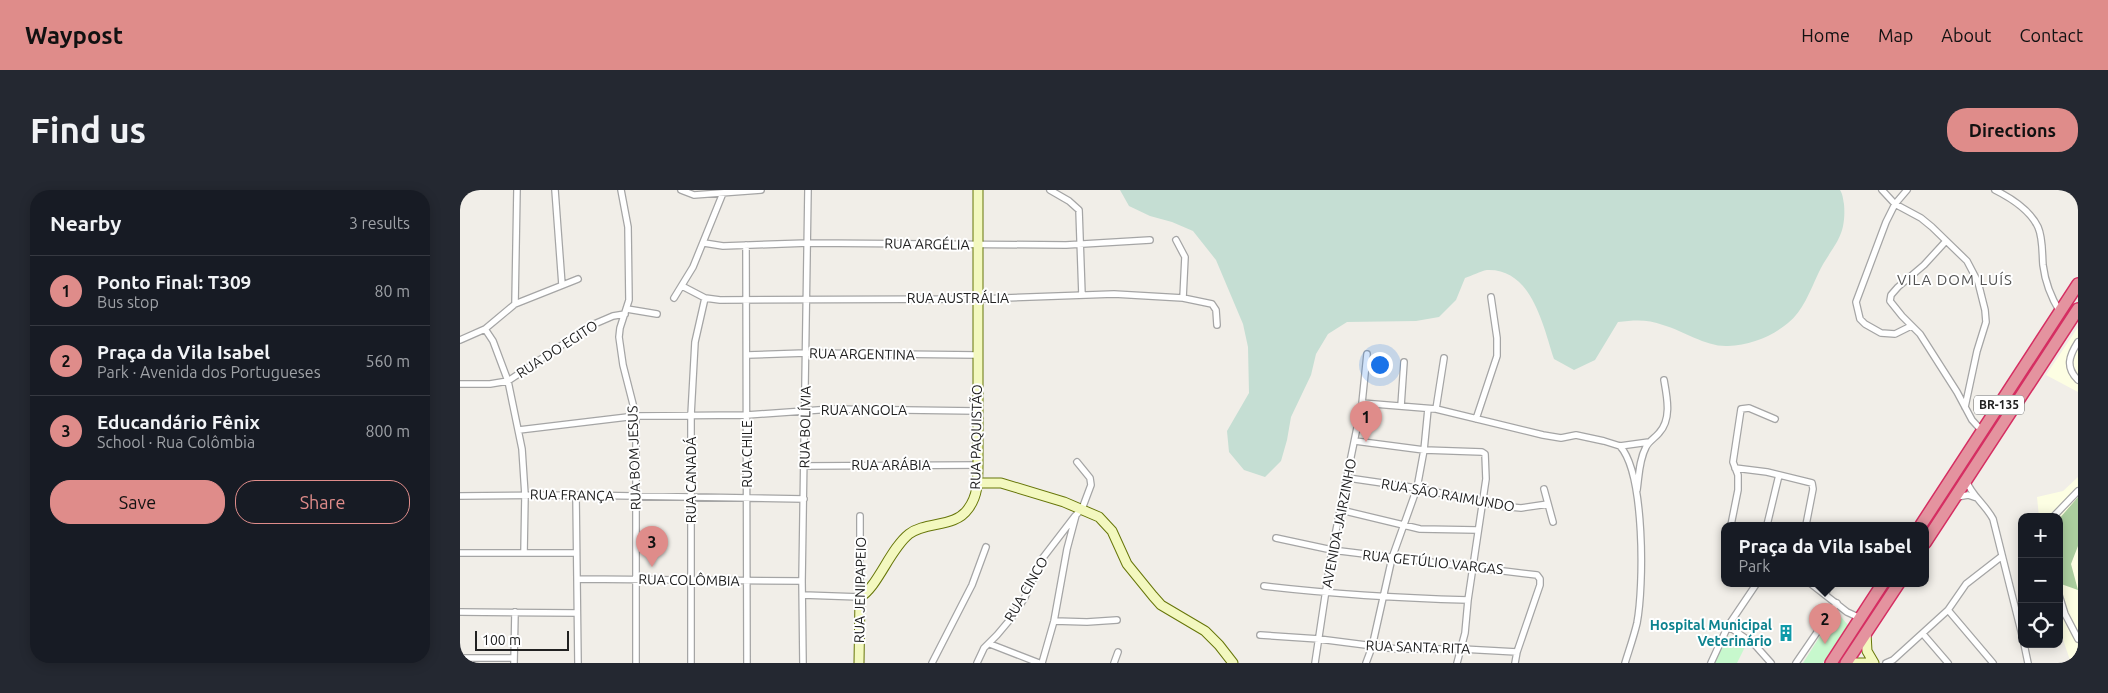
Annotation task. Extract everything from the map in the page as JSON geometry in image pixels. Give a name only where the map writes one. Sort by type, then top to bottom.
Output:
[{"type":"highway","name":"BR-135","points":[[1923,522],[2078,284]]},
{"type":"highway","name":"BR-135","points":[[1929,537],[2078,309]]},
{"type":"highway","points":[[1968,477],[1972,465],[1986,441],[1986,436],[1982,432]]},
{"type":"highway","points":[[1831,663],[1880,587]]},
{"type":"highway","points":[[1846,663],[1896,587]]},
{"type":"street","points":[[515,304],[517,190]]},
{"type":"street","points":[[555,190],[562,285]]},
{"type":"street","name":"RUA BOM JESUS","points":[[621,190],[628,228],[629,300],[619,337],[623,365],[636,416],[636,663]]},
{"type":"street","points":[[681,190],[694,196],[761,190]]},
{"type":"street","name":"RUA BOLÍVIA","points":[[803,663],[802,581],[808,190]]},
{"type":"street","name":"RUA PAQUISTÃO","points":[[860,596],[868,591],[892,553],[910,534],[922,528],[954,520],[964,514],[973,502],[978,483],[978,190]]},
{"type":"street","points":[[1050,190],[1062,196],[1079,210],[1082,295]]},
{"type":"street","points":[[1882,190],[1895,204],[1921,218],[1946,241],[1971,267],[1978,282],[1986,314],[1986,322],[1976,351],[1965,407]]},
{"type":"street","points":[[1907,190],[1895,204],[1886,222],[1857,296],[1856,308],[1860,318],[1870,328],[1885,334],[1896,334],[1911,326]]},
{"type":"street","points":[[1995,190],[2010,198],[2024,210],[2039,229],[2045,273],[2053,299],[2060,312]]},
{"type":"street","points":[[674,298],[704,243],[723,193]]},
{"type":"street","name":"RUA ARGÉLIA","points":[[704,243],[723,246],[808,243],[1079,244],[1150,240]]},
{"type":"street","points":[[1176,240],[1185,257],[1183,298]]},
{"type":"street","points":[[1946,241],[1924,265],[1898,287],[1891,295],[1890,301],[1920,334],[1972,420],[1982,432]]},
{"type":"street","name":"RUA CHILE","points":[[746,245],[747,663]]},
{"type":"street","points":[[460,340],[485,329],[515,304],[578,279]]},
{"type":"street","name":"RUA AUSTRÁLIA","points":[[682,286],[706,298],[747,300],[978,299],[1082,295],[1183,298],[1212,304],[1216,310],[1217,325]]},
{"type":"street","points":[[1476,419],[1497,356],[1492,296]]},
{"type":"street","name":"RUA CANADÁ","points":[[691,663],[691,415],[695,342],[706,298]]},
{"type":"street","points":[[626,312],[657,314]]},
{"type":"street","name":"RUA DO EGITO","points":[[460,384],[490,384],[508,381],[592,325],[626,312]]},
{"type":"street","points":[[485,329],[493,341],[508,381],[519,430],[525,495],[524,553]]},
{"type":"street","points":[[2078,342],[2068,361],[2070,370],[2078,380]]},
{"type":"street","name":"RUA ARGENTINA","points":[[747,356],[806,353],[978,355]]},
{"type":"street","name":"AVENIDA JAIRZINHO","points":[[1315,663],[1332,550],[1362,403],[1367,354]]},
{"type":"street","points":[[1436,409],[1444,358]]},
{"type":"street","points":[[1401,406],[1404,362]]},
{"type":"street","points":[[1636,494],[1642,458],[1649,442],[1662,430],[1667,417],[1667,396],[1664,380]]},
{"type":"street","points":[[1362,403],[1436,409],[1543,435],[1562,438],[1576,435],[1620,446],[1649,442]]},
{"type":"street","points":[[1732,522],[1738,490],[1734,456],[1741,409],[1749,408],[1775,419]]},
{"type":"street","points":[[1366,663],[1372,647],[1392,558],[1417,488],[1424,450],[1428,409]]},
{"type":"street","name":"RUA ANGOLA","points":[[519,430],[636,416],[747,415],[805,411],[977,410]]},
{"type":"street","points":[[1355,441],[1424,450],[1482,452],[1485,454],[1487,461],[1482,502],[1462,648],[1457,663]]},
{"type":"street","points":[[1620,446],[1627,456],[1636,494],[1642,566],[1637,621],[1624,663]]},
{"type":"street","points":[[990,644],[1041,663],[1054,621],[1069,541],[1091,485],[1090,478],[1077,462]]},
{"type":"street","name":"RUA ARÁBIA","points":[[804,466],[978,465]]},
{"type":"street","points":[[1736,468],[1780,475],[1812,483],[1814,486],[1807,522]]},
{"type":"street","points":[[1768,522],[1780,475]]},
{"type":"street","points":[[1968,477],[1971,490],[1993,519],[2018,619]]},
{"type":"street","name":"RUA SÃO RAIMUNDO","points":[[1348,478],[1417,488],[1500,506],[1522,508],[1548,504]]},
{"type":"street","points":[[978,483],[1001,483],[1064,502],[1079,512],[1099,517],[1109,527],[1127,564],[1162,605],[1205,631],[1233,663]]},
{"type":"street","points":[[1544,489],[1553,522]]},
{"type":"street","points":[[2057,513],[2078,491]]},
{"type":"street","points":[[576,495],[578,663]]},
{"type":"street","name":"RUA FRANÇA","points":[[460,496],[576,495],[804,499]]},
{"type":"street","points":[[1955,497],[1968,495],[1979,499]]},
{"type":"street","points":[[1341,510],[1402,526],[1427,530],[1477,530]]},
{"type":"street","name":"RUA CINCO","points":[[977,663],[984,648],[990,644],[1017,609],[1042,559],[1079,512]]},
{"type":"street","name":"RUA JENIPAPEIO","points":[[859,663],[860,516]]},
{"type":"street","name":"RUA GETÚLIO VARGAS","points":[[1276,538],[1332,550],[1532,573],[1539,576],[1540,584],[1517,652]]},
{"type":"street","points":[[932,663],[972,585],[986,547]]},
{"type":"street","points":[[460,553],[576,553]]},
{"type":"street","points":[[1886,663],[1893,660],[1948,610],[1966,584],[2002,556]]},
{"type":"street","name":"RUA COLÔMBIA","points":[[577,578],[802,581]]},
{"type":"street","points":[[1264,586],[1384,598],[1468,600]]},
{"type":"street","points":[[1711,663],[1728,626],[1754,587]]},
{"type":"street","points":[[1816,587],[1858,622]]},
{"type":"street","points":[[1826,594],[1827,587]]},
{"type":"street","points":[[803,595],[860,596]]},
{"type":"street","points":[[2062,603],[2078,639]]},
{"type":"street","points":[[1796,663],[1837,604]]},
{"type":"street","points":[[1948,610],[1993,663]]},
{"type":"street","points":[[460,612],[577,613]]},
{"type":"street","points":[[460,658],[514,660],[515,612]]},
{"type":"street","points":[[1847,612],[1858,622]]},
{"type":"street","points":[[1054,621],[1087,622],[1117,620]]},
{"type":"street","points":[[1728,626],[1755,645],[1770,663]]},
{"type":"street","points":[[1855,663],[1872,663],[1867,651],[1866,632]]},
{"type":"street","points":[[1923,634],[1948,663]]},
{"type":"street","name":"RUA SANTA RITA","points":[[1260,635],[1319,639],[1397,649],[1462,648],[1517,652]]},
{"type":"street","points":[[2025,648],[2028,663]]},
{"type":"street","points":[[1114,663],[1118,652]]},
{"type":"street","points":[[1515,663],[1517,652]]},
{"type":"shaded area","points":[[1120,190],[1840,190],[1844,204],[1844,216],[1841,235],[1823,264],[1798,313],[1775,332],[1744,344],[1720,346],[1652,322],[1635,320],[1618,322],[1595,360],[1574,370],[1554,359],[1540,316],[1525,289],[1515,278],[1502,272],[1487,270],[1465,278],[1456,300],[1439,317],[1416,321],[1347,322],[1328,334],[1316,354],[1311,375],[1291,417],[1281,461],[1265,477],[1244,470],[1229,452],[1227,431],[1249,393],[1248,347],[1243,324],[1216,260],[1193,231],[1172,222],[1150,216],[1129,206]]},
{"type":"shaded area","points":[[2078,327],[2078,392],[2046,375]]},
{"type":"shaded area","points":[[2078,477],[2078,663],[2071,663],[2063,640],[2063,513],[2039,513],[2037,497],[2063,491]]},
{"type":"green space","points":[[2078,497],[2078,546],[2071,564],[2078,590],[2063,585],[2063,514]]},
{"type":"green space","points":[[1836,611],[1848,625],[1823,663],[1803,663]]},
{"type":"green space","points":[[1730,636],[1746,645],[1737,663],[1715,663],[1726,637]]},
{"type":"place","name":"Ponto Final: T309","points":[[1366,442]]},
{"type":"place","name":"Educandário Fênix","points":[[652,567]]},
{"type":"place","name":"Hospital Municipal Veterinário","points":[[1786,633]]},
{"type":"place","name":"Praça da Vila Isabel","points":[[1825,644]]},
{"type":"district","name":"VILA DOM LUÍS","points":[[1955,280]]}]
